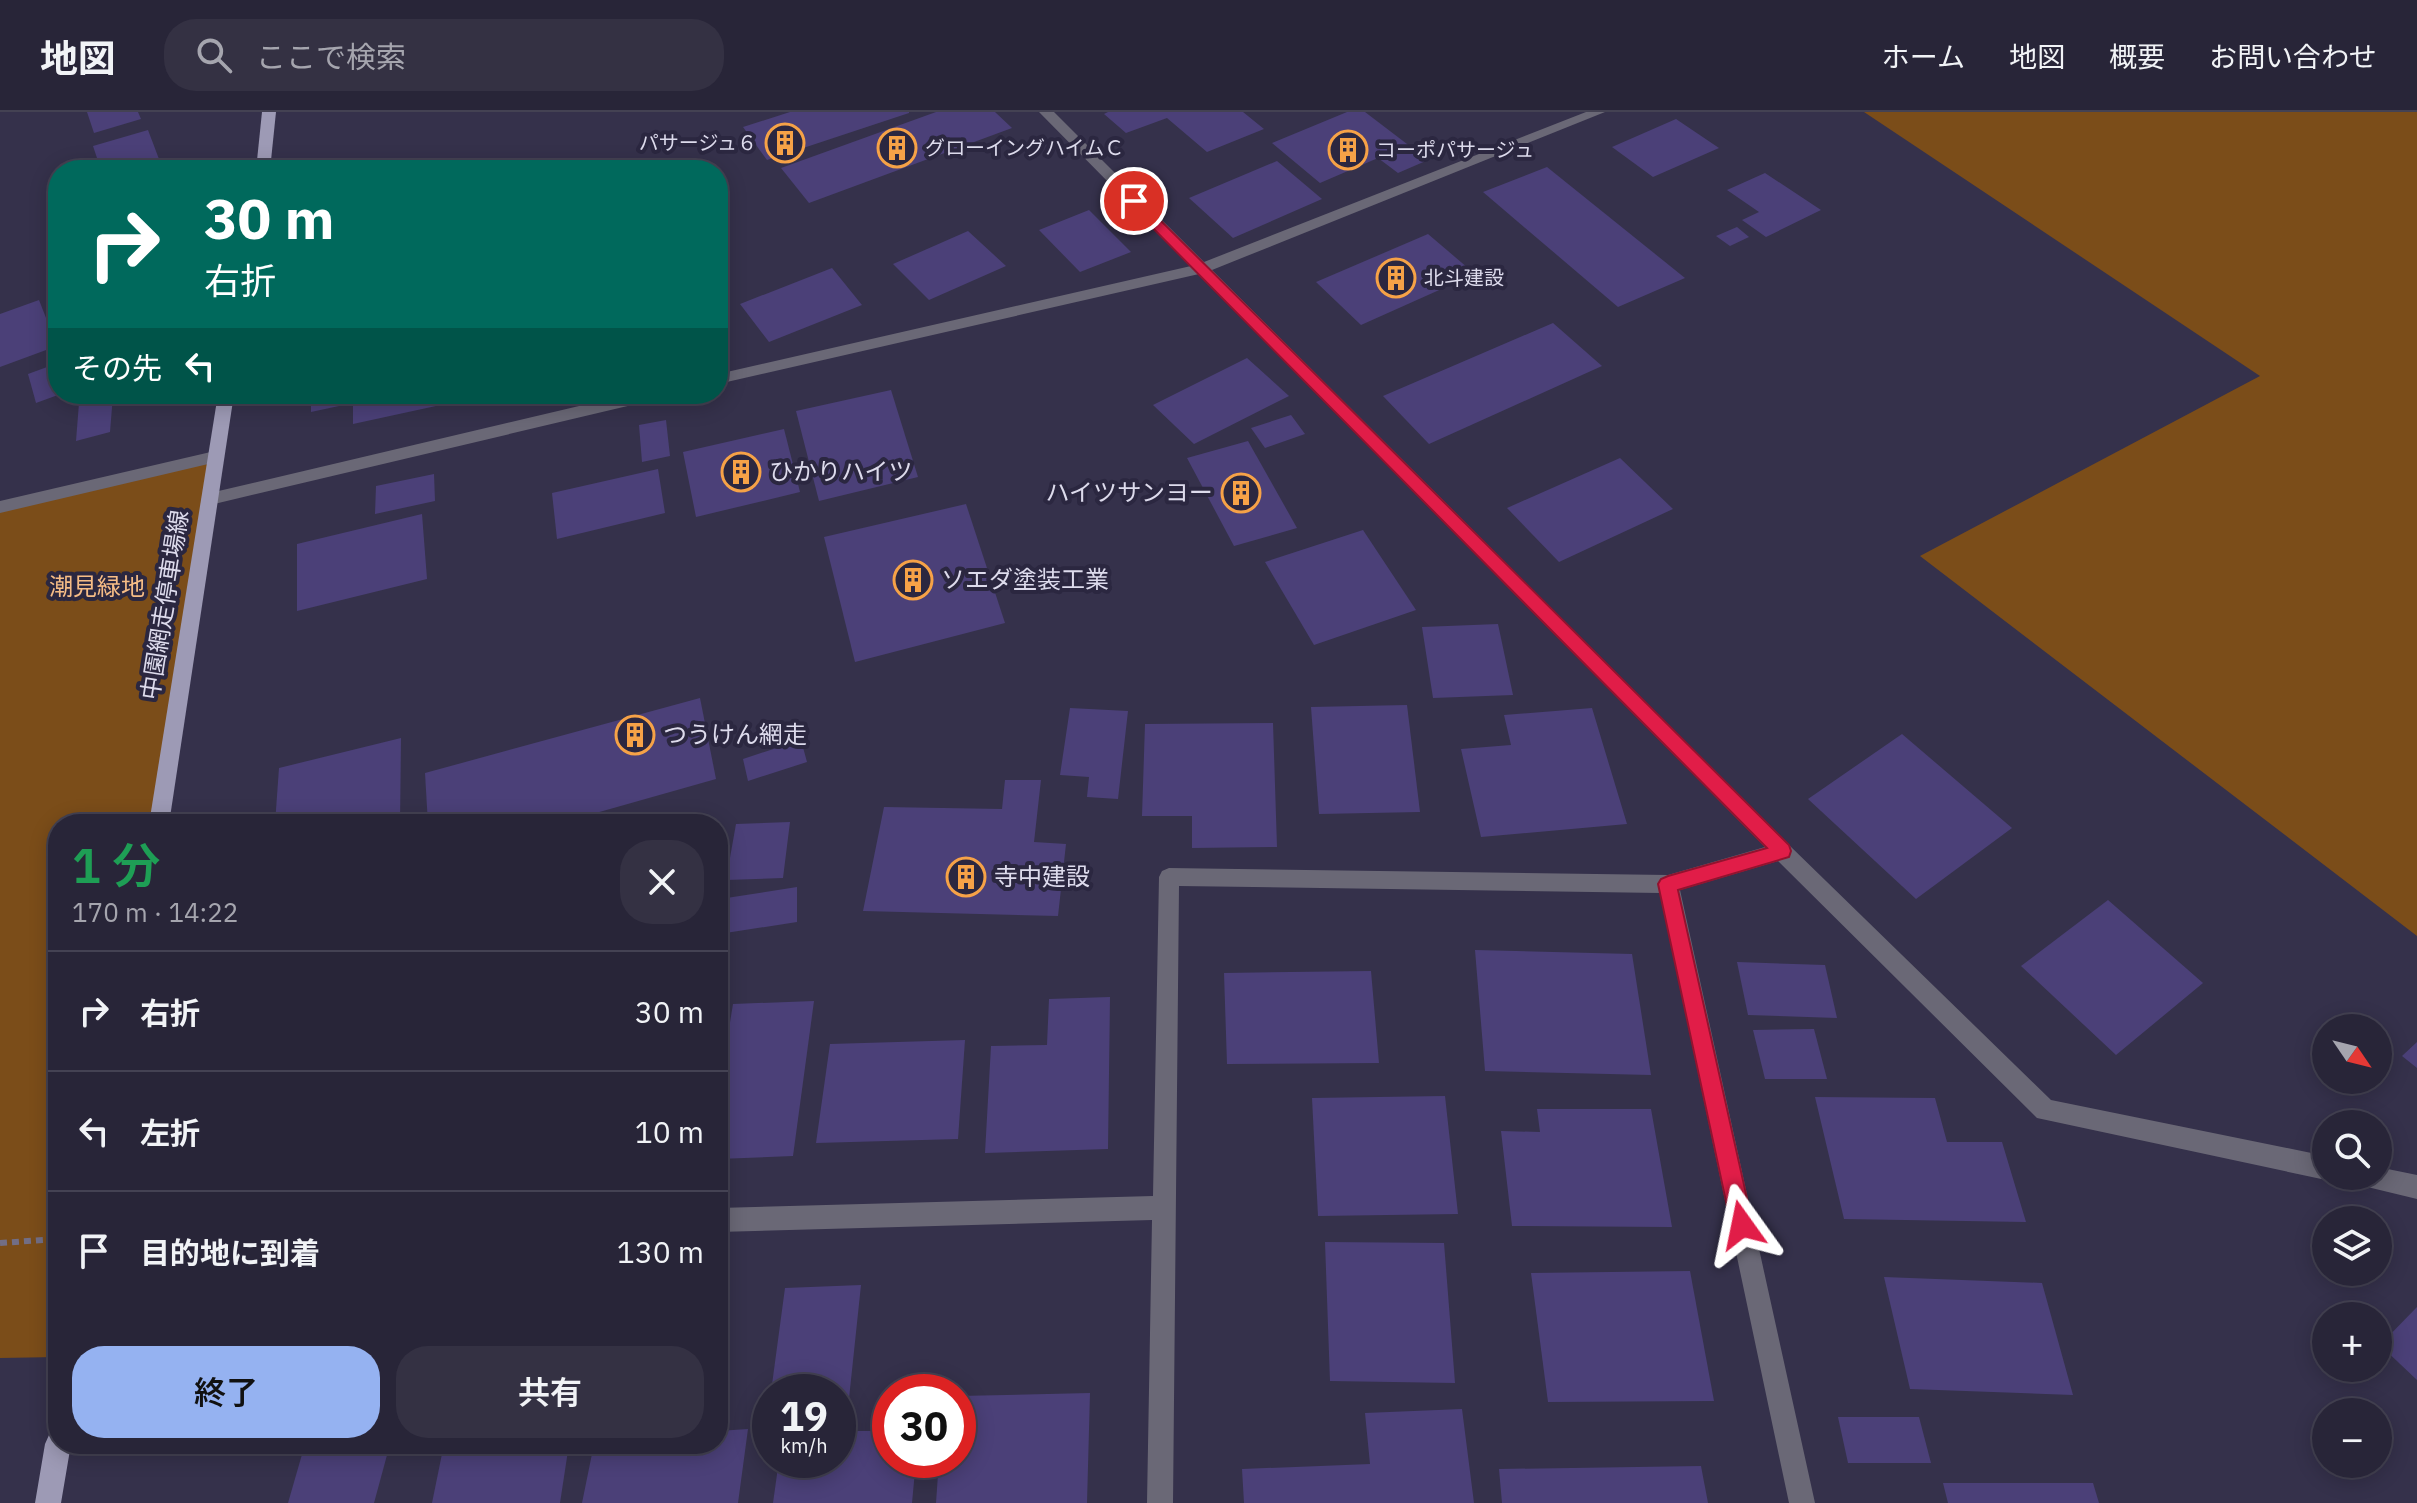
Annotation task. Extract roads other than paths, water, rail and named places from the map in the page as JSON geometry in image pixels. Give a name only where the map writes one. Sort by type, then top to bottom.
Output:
[{"type":"main road","points":[[264,160],[269,112]]},
{"type":"main road","name":"中園網走停車場線","points":[[161,814],[224,404]]},
{"type":"main road","points":[[48,1503],[56,1454]]},
{"type":"street","points":[[1046,112],[1782,851],[2045,1110],[2312,1165]]},
{"type":"street","points":[[728,377],[1200,269],[1598,112]]},
{"type":"street","points":[[210,499],[611,404]]},
{"type":"street","points":[[0,507],[215,457]]},
{"type":"street","points":[[1160,1503],[1169,877],[1668,884],[1782,851]]},
{"type":"street","points":[[1668,884],[1802,1503]]},
{"type":"street","points":[[2392,1182],[2417,1187]]},
{"type":"street","points":[[728,1220],[1164,1208]]},
{"type":"place","name":"パサージュ６","points":[[785,143]]},
{"type":"place","name":"グローイングハイムＣ","points":[[897,148]]},
{"type":"place","name":"コーポパサージュ","points":[[1348,150]]},
{"type":"place","name":"北斗建設","points":[[1396,278]]},
{"type":"place","name":"ひかりハイツ","points":[[741,472]]},
{"type":"place","name":"ハイツサンヨー","points":[[1241,493]]},
{"type":"place","name":"ソエダ塗装工業","points":[[913,580]]},
{"type":"place","name":"つうけん網走","points":[[635,735]]},
{"type":"place","name":"寺中建設","points":[[966,877]]},
{"type":"park label","name":"潮見緑地","points":[[97,587]]}]
